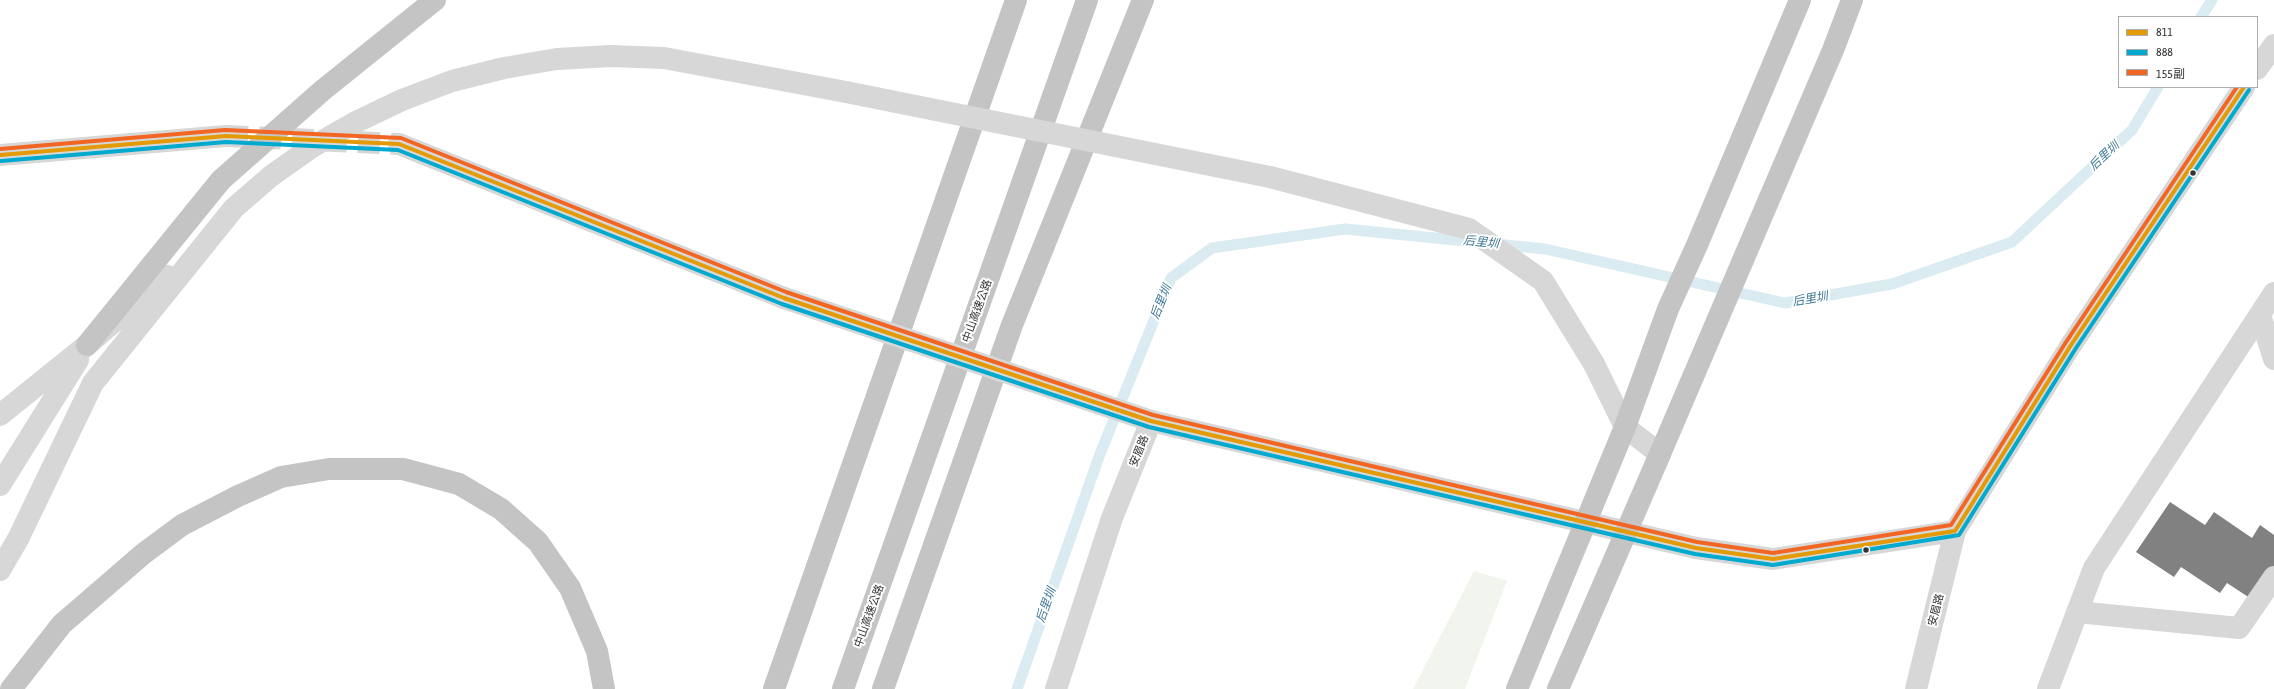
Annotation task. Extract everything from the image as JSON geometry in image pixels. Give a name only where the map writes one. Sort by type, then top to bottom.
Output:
[{"type":"highway","points":[[87,345],[221,180],[323,90],[435,0]]},
{"type":"highway","points":[[774,689],[1016,0]]},
{"type":"highway","name":"中山高速公路","points":[[843,689],[1087,0]]},
{"type":"highway","points":[[883,689],[1012,325],[1142,0]]},
{"type":"highway","points":[[1517,689],[1625,427],[1668,309],[1697,246],[1800,0]]},
{"type":"highway","points":[[1558,689],[1719,318],[1833,50],[1852,0]]},
{"type":"highway","points":[[11,689],[62,624],[143,554],[182,525],[238,496],[281,477],[329,469],[403,469],[459,484],[501,509],[538,542],[570,588],[597,651],[604,689]]},
{"type":"street","points":[[2258,68],[2274,44]]},
{"type":"street","points":[[0,570],[18,540],[93,383],[234,208],[272,176],[312,147],[354,123],[416,94],[452,81],[504,68],[557,59],[611,56],[664,58],[846,92],[1270,177],[1469,230],[1543,280],[1594,364],[1625,427],[1660,454]]},
{"type":"street","name":"安眉路","points":[[1916,689],[1955,531],[2071,345],[2243,88]]},
{"type":"street","points":[[0,155],[226,136]]},
{"type":"street","points":[[399,144],[784,298],[1151,421]]},
{"type":"street","points":[[0,415],[87,345],[209,240]]},
{"type":"street","points":[[2048,689],[2094,568],[2274,293]]},
{"type":"street","points":[[2260,315],[2274,359]]},
{"type":"street","points":[[0,484],[87,345]]},
{"type":"street","name":"安眉路","points":[[1056,689],[1112,518],[1151,421],[1696,548],[1773,559],[1955,531]]},
{"type":"street","points":[[2077,612],[2239,628],[2274,577]]},
{"type":"shaded area","points":[[1474,571],[1507,581],[1465,689],[1413,689]]},
{"type":"building","points":[[2170,502],[2205,525],[2214,512],[2252,538],[2260,525],[2274,535],[2274,595],[2265,608],[2227,583],[2220,593],[2181,567],[2174,577],[2136,552]]},
{"type":"waterway","name":"后里圳","points":[[2202,16],[2212,0]]},
{"type":"waterway","name":"后里圳","points":[[1017,689],[1100,454],[1171,278],[1212,248],[1345,229],[1545,249],[1785,303],[1892,284],[2012,242],[2132,130],[2157,88]]},
{"type":"tunnel","points":[[226,136],[399,144]]},
{"type":"transit line","name":"155副","points":[[0,149],[225,130],[401,138],[786,292],[1153,415],[1697,542],[1773,553],[1951,525],[2066,342],[2236,88]]},
{"type":"transit line","name":"811","points":[[0,155],[226,136],[399,144],[784,298],[1151,421],[1696,548],[1773,559],[1955,531],[2071,345],[2243,88]]},
{"type":"transit line","name":"888","points":[[1,161],[226,142],[398,150],[782,304],[1149,427],[1695,554],[1773,565],[1959,535],[2076,348],[2249,90]]}]
